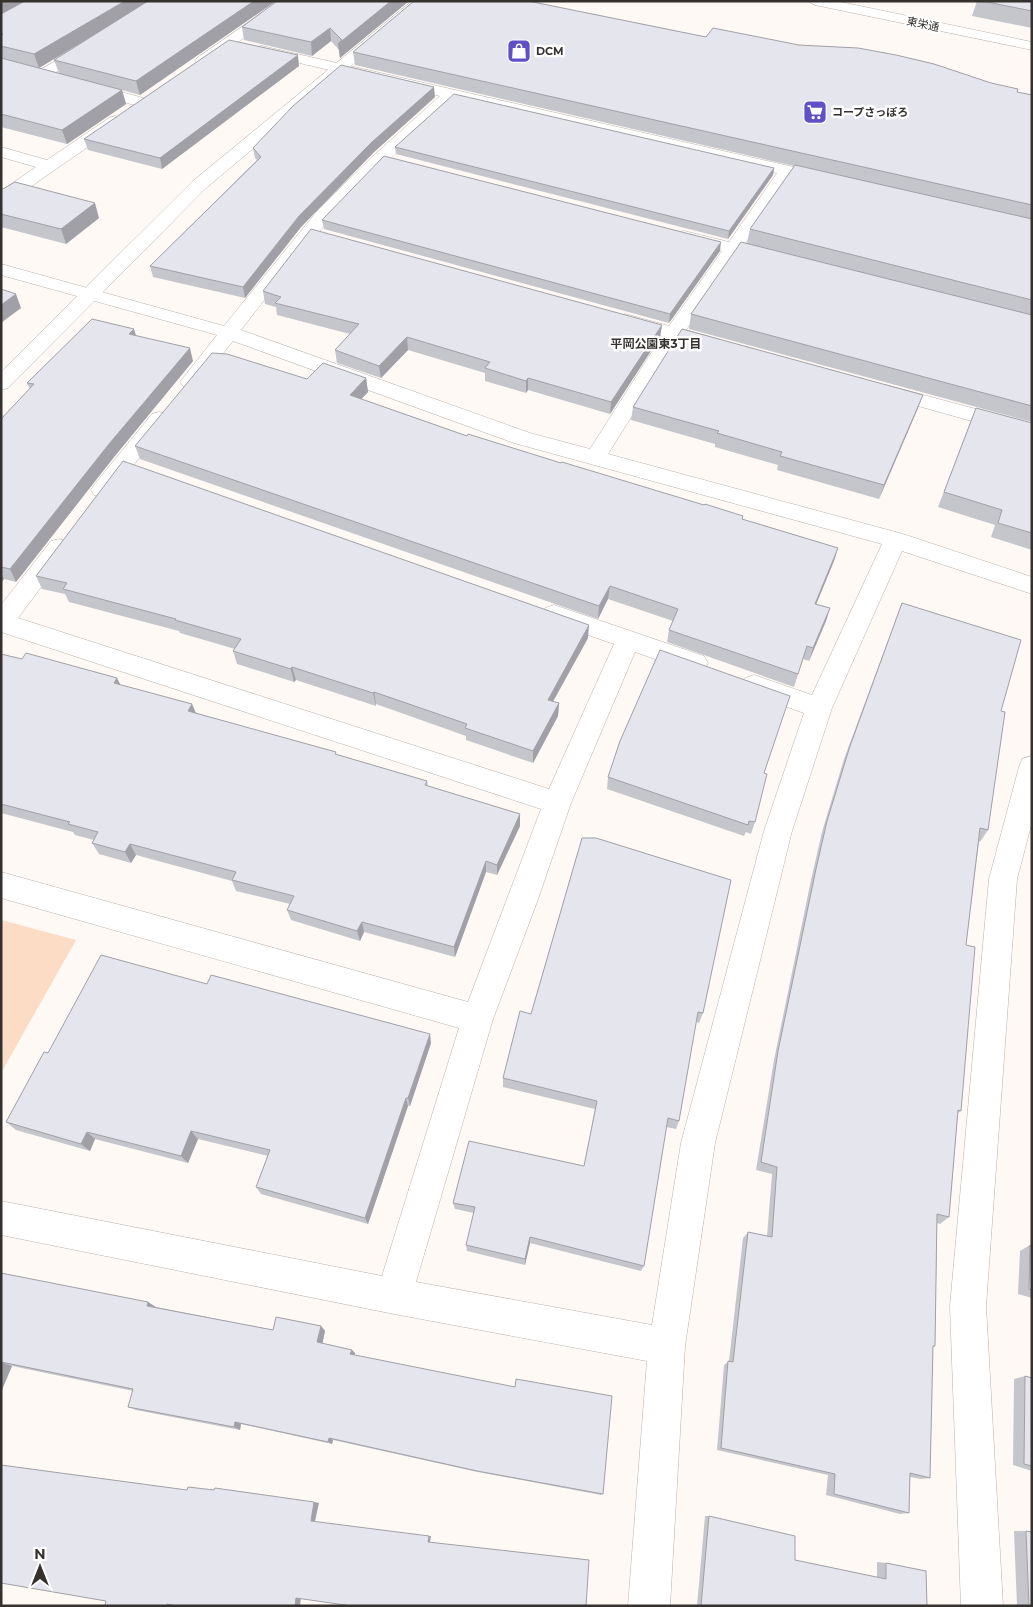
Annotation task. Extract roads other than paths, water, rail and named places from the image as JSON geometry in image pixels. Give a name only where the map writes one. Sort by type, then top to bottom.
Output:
[{"type":"street","points":[[189,70],[290,1]]},
{"type":"street","points":[[1,384],[199,184],[421,1]]},
{"type":"street","name":"東栄通","points":[[815,1],[842,4],[1032,46]]},
{"type":"street","points":[[41,75],[98,41]]},
{"type":"street","points":[[229,43],[844,184]]},
{"type":"street","points":[[25,71],[59,80]]},
{"type":"street","points":[[78,85],[142,102]]},
{"type":"street","points":[[1,199],[158,91]]},
{"type":"street","points":[[93,502],[132,466],[177,398],[308,232],[380,157],[452,93]]},
{"type":"street","points":[[1,152],[49,166]]},
{"type":"street","points":[[380,157],[399,162]]},
{"type":"street","points":[[595,458],[674,333],[787,171]]},
{"type":"street","points":[[666,231],[790,263]]},
{"type":"street","points":[[308,232],[328,237]]},
{"type":"street","points":[[1,269],[230,333],[513,434],[895,540],[1032,586]]},
{"type":"street","points":[[606,315],[730,349]]},
{"type":"street","points":[[872,387],[1032,431]]},
{"type":"street","points":[[68,534],[2,622],[557,803]]},
{"type":"street","points":[[648,1606],[666,1346],[698,1142],[778,830],[819,708],[895,540]]},
{"type":"street","points":[[534,607],[819,708]]},
{"type":"street","points":[[394,1296],[478,1019],[557,803],[628,640]]},
{"type":"street","points":[[982,1606],[968,1306],[1003,879],[1032,767]]},
{"type":"street","points":[[1,885],[478,1019]]},
{"type":"street","points":[[1,1218],[394,1296],[666,1346]]},
{"type":"place","name":"DCM","points":[[519,51]]},
{"type":"place","name":"コープさっぽろ","points":[[815,112]]},
{"type":"district","name":"平岡公園東3丁目","points":[[656,344]]}]
